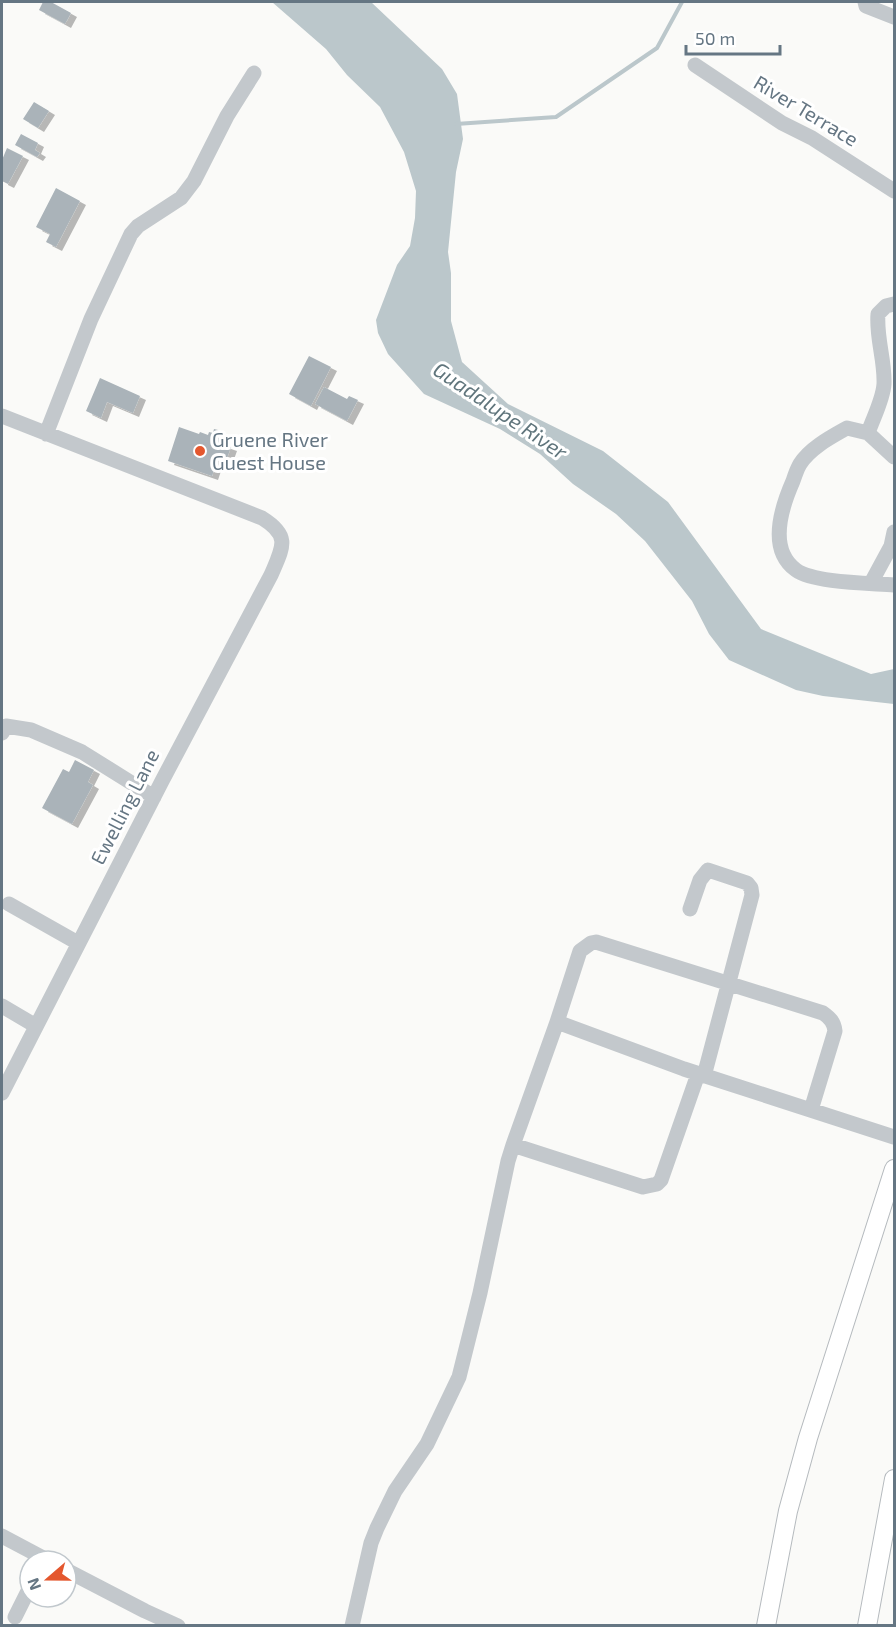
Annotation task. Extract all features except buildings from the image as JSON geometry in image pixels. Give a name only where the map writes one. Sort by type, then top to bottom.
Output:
[{"type":"main road","points":[[766,1626],[788,1511],[807,1438],[894,1169]]},
{"type":"main road","points":[[867,1626],[894,1479]]},
{"type":"street","points":[[865,2],[866,6],[894,17]]},
{"type":"street","name":"River Terrace","points":[[695,65],[782,123],[813,138],[894,191]]},
{"type":"street","points":[[2,416],[46,434],[91,320],[131,234],[138,226],[181,198],[194,182],[227,116],[254,73]]},
{"type":"street","points":[[868,433],[884,386],[882,352],[876,331],[878,314],[886,306],[894,304]]},
{"type":"street","points":[[894,457],[868,433],[847,428],[824,441],[800,463],[779,523],[781,552],[795,569],[816,578],[894,585]]},
{"type":"street","name":"Ewelling Lane","points":[[2,1093],[154,796],[271,575],[283,541],[275,526],[262,518],[46,434]]},
{"type":"street","points":[[871,583],[891,546],[894,532]]},
{"type":"street","points":[[2,733],[6,726],[30,730],[82,752],[154,796]]},
{"type":"street","points":[[513,1145],[643,1187],[657,1184],[661,1180],[701,1075],[729,984],[752,895],[751,888],[747,883],[708,870],[700,880],[690,909]]},
{"type":"street","points":[[9,904],[78,943]]},
{"type":"street","points":[[352,1626],[371,1543],[377,1528],[395,1491],[427,1444],[459,1377],[480,1293],[508,1161],[580,951],[596,942],[823,1013],[832,1021],[835,1031],[811,1110]]},
{"type":"street","points":[[2,1005],[36,1026]]},
{"type":"street","points":[[557,1022],[701,1075],[894,1137]]},
{"type":"street","points":[[2,1536],[25,1549]]},
{"type":"street","points":[[78,1576],[178,1626]]},
{"type":"street","points":[[15,1617],[19,1609]]},
{"type":"water","name":"Guadalupe River","points":[[272,2],[371,2],[442,69],[457,94],[463,139],[456,172],[448,252],[451,273],[451,321],[462,362],[508,404],[603,451],[668,502],[761,629],[871,674],[894,669],[894,704],[823,696],[796,690],[729,660],[709,634],[692,601],[645,541],[616,514],[573,484],[540,454],[500,429],[424,394],[388,354],[378,333],[376,320],[397,265],[410,246],[415,218],[416,191],[404,152],[380,107],[347,75],[326,49]]},
{"type":"waterway","points":[[456,124],[556,117],[657,48],[682,2]]},
{"type":"place","name":"Gruene River Guest House","points":[[200,451]]}]
